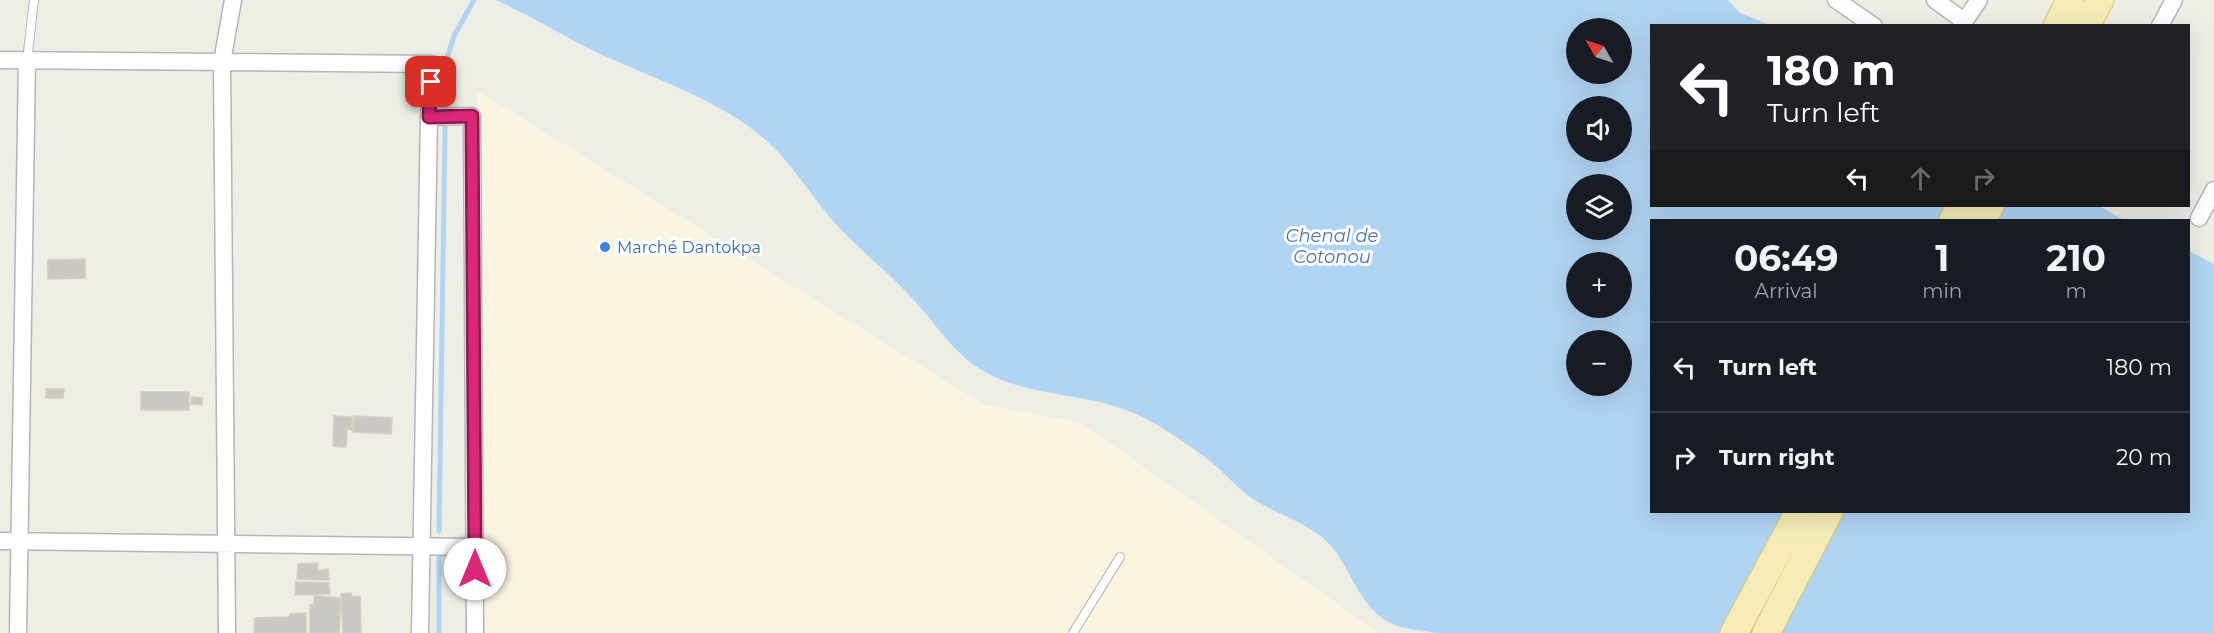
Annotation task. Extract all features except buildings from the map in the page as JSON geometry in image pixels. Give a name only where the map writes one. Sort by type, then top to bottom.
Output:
[{"type":"main road","points":[[2058,24],[2070,0]]},
{"type":"main road","points":[[2087,24],[2100,0]]},
{"type":"main road","points":[[1734,633],[1798,513]]},
{"type":"main road","points":[[1766,633],[1828,513]]},
{"type":"street","points":[[227,633],[222,62],[232,0]]},
{"type":"street","points":[[1836,0],[1871,24]]},
{"type":"street","points":[[1935,0],[1962,23],[1979,0]]},
{"type":"street","points":[[2161,24],[2174,0]]},
{"type":"street","points":[[0,60],[432,64],[429,117],[420,633]]},
{"type":"street","points":[[18,633],[27,61]]},
{"type":"street","points":[[429,117],[472,116],[475,633]]},
{"type":"street","points":[[2199,218],[2214,190]]},
{"type":"street","points":[[0,541],[475,547]]},
{"type":"lane","points":[[27,61],[34,0]]},
{"type":"lane","points":[[1072,633],[1120,557]]},
{"type":"shaded area","name":"Marché Dantokpa","points":[[477,90],[983,404],[1082,423],[1379,633],[485,633]]},
{"type":"water","name":"Chenal de Cotonou","points":[[496,0],[1728,0],[1740,13],[1768,24],[1650,24],[1650,207],[2101,207],[2122,219],[1650,219],[1650,513],[2190,513],[2190,252],[2214,264],[2214,633],[1435,633],[1395,625],[1378,615],[1369,605],[1360,594],[1340,557],[1322,537],[1250,497],[1212,463],[1168,431],[1147,419],[1107,404],[1007,382],[971,363],[899,284],[833,221],[781,155],[761,136],[720,108],[676,86],[606,57]]},
{"type":"waterway","points":[[439,531],[446,62],[454,36],[474,0]]},
{"type":"waterway","points":[[439,557],[439,633]]},
{"type":"place","name":"Marché Dantokpa","points":[[605,247]]},
{"type":"route","points":[[431,82],[429,117],[472,116],[475,569]]}]
